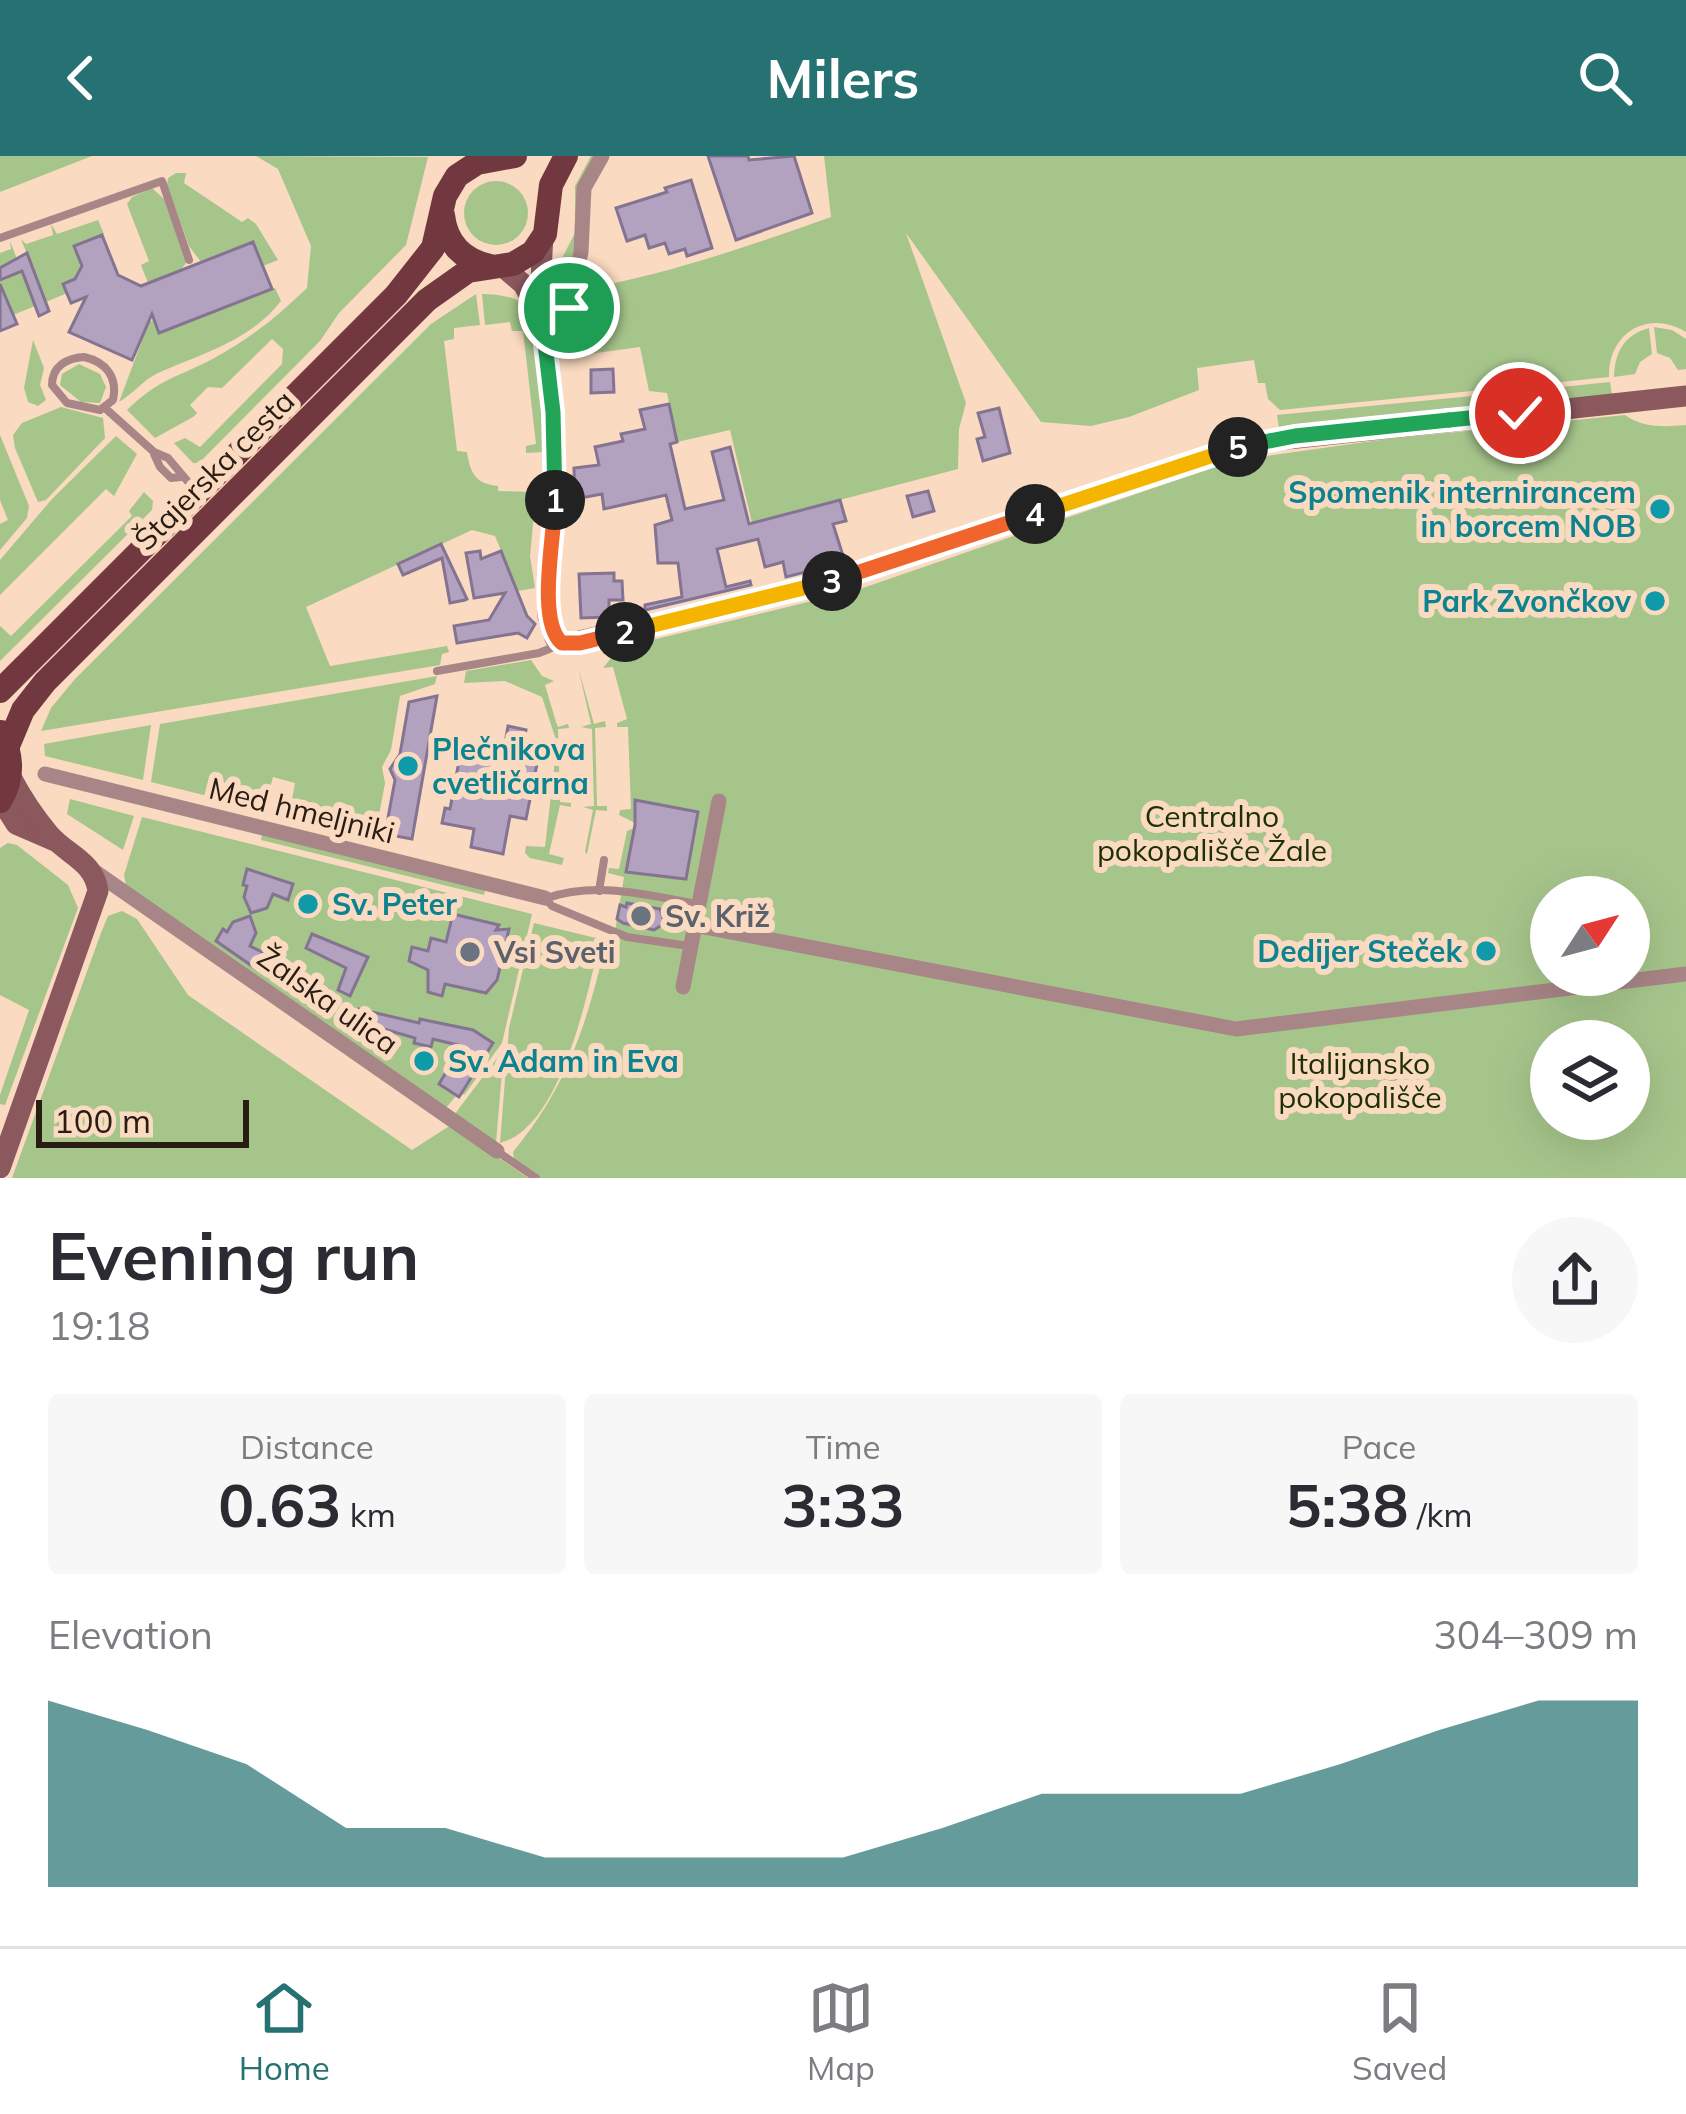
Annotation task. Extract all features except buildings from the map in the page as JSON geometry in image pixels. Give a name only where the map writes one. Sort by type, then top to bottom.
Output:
[{"type":"main road","points":[[543,238],[554,178],[566,156]]},
{"type":"main road","points":[[496,266],[466,258],[446,232],[445,202],[470,166],[498,158],[533,175],[548,205]]},
{"type":"main road","name":"Štajerska cesta","points":[[2,687],[190,485],[408,282],[434,248],[445,202]]},
{"type":"main road","name":"Štajerska cesta","points":[[4,738],[45,682],[416,310],[462,274],[528,256],[543,238]]},
{"type":"main road","points":[[4,738],[4,792]]},
{"type":"street","points":[[445,202],[447,156]]},
{"type":"street","points":[[542,318],[561,315],[569,308],[581,252],[584,188],[602,156]]},
{"type":"street","points":[[543,238],[542,318],[556,479],[548,616],[552,633],[562,643],[580,643],[842,579],[1252,443],[1686,396]]},
{"type":"street","points":[[496,266],[523,284],[542,318]]},
{"type":"street","name":"Med hmeljniki","points":[[45,774],[545,898]]},
{"type":"street","points":[[0,1168],[98,898],[97,882],[89,868],[54,840],[16,824],[4,792]]},
{"type":"street","points":[[683,987],[719,801]]},
{"type":"street","name":"Žalska ulica","points":[[89,868],[497,1151]]},
{"type":"street","points":[[694,926],[1236,1028],[1686,974]]},
{"type":"lane","points":[[0,238],[162,181],[189,260]]},
{"type":"lane","points":[[84,357],[105,367],[116,387],[105,408],[88,411],[62,399],[52,385],[58,368],[70,359],[84,357]]},
{"type":"lane","points":[[105,408],[154,452],[168,458],[190,485]]},
{"type":"lane","points":[[437,671],[539,653],[562,643]]},
{"type":"lane","points":[[599,891],[604,860]]},
{"type":"lane","name":"Med hmeljniki","points":[[691,946],[627,937],[552,906],[545,898],[622,890],[698,904]]},
{"type":"lane","name":"Žalska ulica","points":[[497,1151],[536,1178]]},
{"type":"green space","points":[[0,156],[92,156],[0,192]]},
{"type":"green space","points":[[256,156],[428,157],[406,245],[339,313],[320,341],[199,463],[193,463],[174,443],[185,438],[200,447],[282,364],[283,349],[272,339],[222,388],[208,387],[190,405],[197,413],[193,417],[155,438],[127,410],[160,384],[241,342],[307,288],[311,246],[278,169]]},
{"type":"green space","points":[[591,156],[598,156],[560,305],[558,266],[575,233],[575,186]]},
{"type":"green space","points":[[824,156],[1686,156],[1686,332],[1658,323],[1633,329],[1615,348],[1609,377],[1532,385],[1513,367],[1513,375],[1502,388],[1280,410],[1268,399],[1265,383],[1258,383],[1254,360],[1197,368],[1199,390],[1129,417],[1091,426],[1041,422],[906,233],[966,403],[959,429],[958,469],[752,523],[730,430],[677,442],[667,393],[649,391],[640,347],[567,357],[562,326],[579,313],[584,289],[678,267],[831,217]]},
{"type":"green space","points":[[176,173],[186,173],[184,183],[242,222],[248,218],[256,224],[278,260],[263,266],[253,242],[201,262],[189,246],[167,185]]},
{"type":"green space","points":[[496,181],[518,191],[528,213],[518,235],[496,245],[474,235],[464,213],[474,191]]},
{"type":"green space","points":[[152,188],[165,200],[186,263],[180,271],[148,283],[141,265],[149,261],[127,204]]},
{"type":"green space","points":[[98,220],[104,234],[75,246],[82,266],[75,279],[64,284],[67,293],[46,302],[21,239],[26,244],[53,235],[51,224],[57,234]]},
{"type":"green space","points":[[10,241],[35,306],[13,315],[0,291],[0,253],[11,249]]},
{"type":"green space","points":[[275,288],[281,301],[255,326],[153,376],[119,402],[149,322],[154,320],[160,332]]},
{"type":"green space","points":[[476,294],[480,325],[454,328],[454,339],[444,341],[457,451],[467,452],[475,476],[498,486],[498,491],[536,492],[530,556],[535,588],[518,591],[495,536],[472,530],[306,607],[330,666],[447,646],[449,652],[442,654],[440,665],[41,731],[51,708],[75,679],[431,324]]},
{"type":"green space","points":[[482,294],[515,299],[526,310],[536,347],[544,452],[526,453],[526,446],[536,444],[523,331],[512,331],[510,322],[485,325]]},
{"type":"green space","points":[[1654,327],[1686,339],[1686,369],[1678,370],[1670,358],[1657,353]]},
{"type":"green space","points":[[1649,328],[1652,354],[1640,362],[1635,374],[1614,377],[1622,346]]},
{"type":"green space","points":[[33,340],[44,368],[40,385],[46,400],[38,406],[28,402],[24,388]]},
{"type":"green space","points":[[79,364],[100,374],[106,387],[100,403],[81,402],[60,385],[62,374]]},
{"type":"green space","points":[[1610,382],[1612,395],[1522,405],[1532,390]]},
{"type":"green space","points":[[1503,393],[1516,405],[1279,428],[1277,415]]},
{"type":"green space","points":[[61,407],[103,418],[105,438],[46,500],[38,502],[13,435],[22,423]]},
{"type":"green space","name":"Centralno pokopališče Žale","points":[[1625,415],[1647,424],[1686,425],[1686,1178],[541,1178],[514,1159],[513,1152],[548,1103],[573,1054],[606,943],[613,943],[624,877],[608,873],[609,868],[619,869],[627,831],[635,823],[619,815],[620,810],[631,809],[628,727],[617,727],[627,719],[613,667],[603,668],[611,650],[857,590],[1232,461],[1387,439]]},
{"type":"green space","points":[[0,435],[29,506],[27,518],[0,550],[0,524],[8,520],[0,500]]},
{"type":"green space","points":[[116,436],[137,454],[114,496],[106,489],[0,595],[0,560],[52,499]]},
{"type":"green space","points":[[144,492],[153,501],[152,510],[0,661],[0,626],[11,636],[132,516],[129,511]]},
{"type":"green space","points":[[531,660],[542,676],[554,681],[545,685],[556,722],[558,727],[568,724],[569,728],[558,729],[560,802],[571,803],[571,807],[560,805],[549,854],[564,858],[562,865],[525,853],[526,846],[545,847],[557,743],[542,697],[505,681],[464,683],[466,671]]},
{"type":"green space","points":[[578,667],[594,724],[605,721],[606,727],[595,728],[597,806],[607,806],[607,811],[596,810],[587,854],[593,810],[583,807],[594,806],[592,729],[581,727],[591,724]]},
{"type":"green space","points":[[437,676],[435,684],[400,696],[391,750],[382,767],[385,783],[375,837],[315,822],[318,806],[292,799],[295,783],[273,777],[264,810],[151,782],[160,724]]},
{"type":"green space","points":[[151,725],[143,780],[45,756],[44,744]]},
{"type":"green space","points":[[70,799],[134,816],[123,850],[67,814]]},
{"type":"green space","points":[[142,817],[532,914],[502,1043],[465,1094],[456,1096],[445,1109],[126,885],[124,875]]},
{"type":"green space","points":[[262,835],[485,890],[484,895],[261,840]]},
{"type":"green space","points":[[8,843],[68,885],[78,908],[5,1105],[0,1104],[0,1095],[29,1010],[0,995],[0,848]]},
{"type":"green space","points":[[122,911],[137,919],[188,995],[412,1150],[451,1125],[528,1178],[12,1178],[108,916]]},
{"type":"green space","points":[[534,923],[600,939],[579,1023],[555,1086],[521,1132],[500,1143],[509,1028]]},
{"type":"green space","points":[[504,1049],[496,1143],[454,1115]]},
{"type":"place","name":"Spomenik internirancem in borcem NOB","points":[[1660,509]]},
{"type":"place","name":"Park Zvončkov","points":[[1655,601]]},
{"type":"place","name":"Plečnikova cvetličarna","points":[[408,766]]},
{"type":"place","name":"Sv. Peter","points":[[308,904]]},
{"type":"place","name":"Sv. Križ","points":[[641,916]]},
{"type":"place","name":"Dedijer Steček","points":[[1486,951]]},
{"type":"place","name":"Vsi Sveti","points":[[470,952]]},
{"type":"place","name":"Sv. Adam in Eva","points":[[424,1061]]},
{"type":"route","points":[[569,308],[561,315],[542,318],[556,479],[548,616],[555,638],[567,644],[842,579],[1252,443],[1520,413]]},
{"type":"park label","name":"Italijansko pokopališče","points":[[1360,1080]]}]
